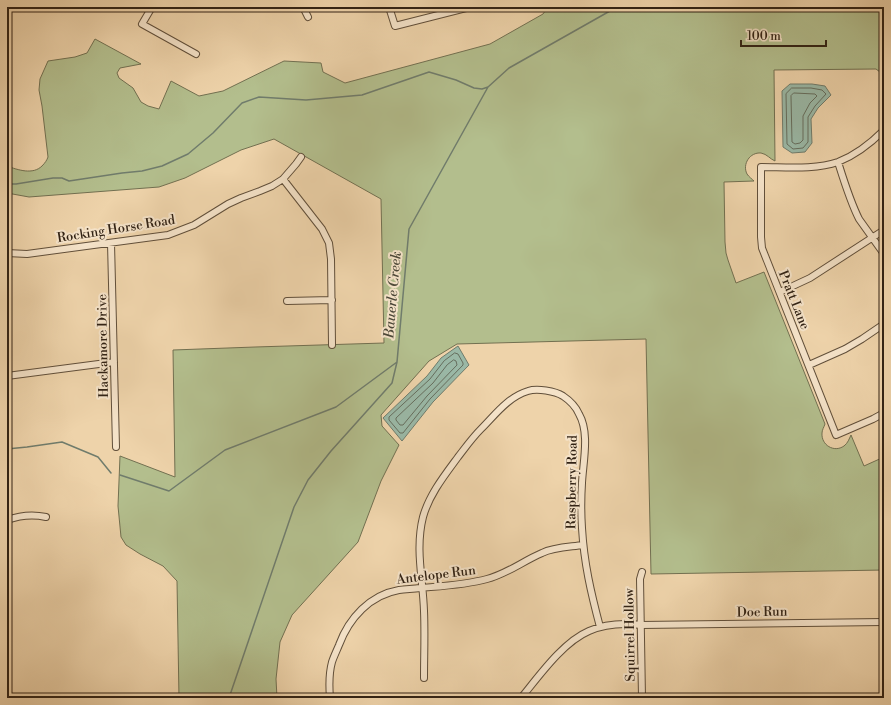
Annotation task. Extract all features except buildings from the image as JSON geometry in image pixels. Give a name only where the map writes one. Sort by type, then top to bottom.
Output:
[{"type":"street","points":[[152,7],[142,24],[196,54]]},
{"type":"street","points":[[303,7],[308,17]]},
{"type":"street","points":[[389,7],[394,26],[470,7]]},
{"type":"street","points":[[884,130],[863,149],[838,162],[853,207],[859,219],[884,254]]},
{"type":"street","name":"Rocking Horse Road","points":[[7,253],[27,254],[168,235],[194,224],[228,204],[272,186],[283,179],[301,157]]},
{"type":"street","name":"Pratt Lane","points":[[838,162],[812,166],[761,167],[761,243],[836,435],[874,419],[884,413]]},
{"type":"street","points":[[283,179],[322,229],[327,238],[332,259],[332,345]]},
{"type":"street","points":[[780,292],[810,278],[884,230]]},
{"type":"street","name":"Hackamore Drive","points":[[111,243],[116,447]]},
{"type":"street","points":[[288,301],[332,300]]},
{"type":"street","points":[[808,365],[845,349],[884,324]]},
{"type":"street","points":[[7,376],[114,362]]},
{"type":"street","name":"Raspberry Road","points":[[424,678],[425,637],[418,553],[423,518],[428,501],[449,469],[473,437],[506,404],[520,394],[530,390],[543,390],[563,396],[580,414],[584,425],[585,439],[581,510],[583,545],[585,566],[600,627]]},
{"type":"street","points":[[7,520],[26,515],[46,517]]},
{"type":"street","name":"Antelope Run","points":[[330,698],[329,688],[332,662],[341,639],[350,621],[358,612],[379,596],[399,590],[466,584],[488,579],[515,568],[542,552],[583,545]]},
{"type":"street","name":"Squirrel Hollow","points":[[642,572],[640,579],[642,698]]},
{"type":"street","name":"Doe Run","points":[[521,698],[544,669],[560,652],[578,636],[589,630],[600,627],[634,624],[884,622]]},
{"type":"green space","points":[[548,7],[884,7],[884,75],[876,69],[774,70],[775,161],[767,155],[761,153],[753,154],[746,163],[746,170],[747,174],[754,181],[724,182],[726,253],[736,283],[764,272],[825,424],[822,432],[824,441],[829,447],[836,449],[844,446],[851,435],[864,466],[884,457],[884,570],[651,574],[646,339],[457,344],[429,361],[381,415],[382,426],[399,445],[381,481],[358,542],[292,615],[280,642],[276,679],[277,698],[179,698],[177,581],[163,566],[126,545],[121,537],[118,506],[120,456],[175,477],[173,350],[384,343],[381,199],[274,139],[241,150],[185,178],[159,187],[29,197],[7,193],[7,166],[30,171],[38,169],[42,166],[48,157],[39,90],[40,79],[48,61],[75,57],[87,53],[95,39],[141,64],[120,68],[117,73],[119,78],[133,88],[141,102],[159,109],[171,81],[199,96],[223,91],[284,61],[321,63],[323,72],[345,83],[490,44],[543,14]]},
{"type":"water","points":[[790,84],[812,84],[825,86],[831,95],[818,108],[811,119],[812,143],[805,152],[792,153],[783,147],[782,91]]},
{"type":"water","points":[[458,346],[469,365],[433,402],[402,441],[383,418],[427,376],[441,358]]},
{"type":"waterway","name":"Bauerle Creek","points":[[120,475],[169,491],[225,450],[336,407],[397,362],[409,229],[488,87],[509,68],[617,7]]},
{"type":"waterway","points":[[7,184],[53,178],[62,178],[69,181],[142,171],[162,166],[188,154],[213,133],[242,103],[259,97],[306,100],[362,95],[429,72],[456,80],[474,88],[482,89],[488,87]]},
{"type":"waterway","points":[[229,698],[294,507],[308,480],[331,451],[392,383],[397,362]]},
{"type":"waterway","name":"Bauerle Creek","points":[[7,449],[62,442],[98,457],[111,473]]}]
